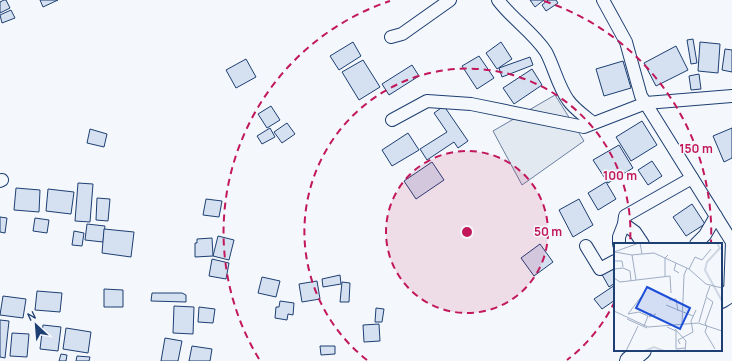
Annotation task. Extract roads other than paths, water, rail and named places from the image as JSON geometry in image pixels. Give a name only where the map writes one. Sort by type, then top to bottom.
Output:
[{"type":"highway","points":[[629,361],[641,351]]},
{"type":"street","points":[[391,37],[402,34],[450,0]]},
{"type":"street","points":[[498,0],[546,52],[556,78],[568,100],[593,124]]},
{"type":"street","points":[[604,0],[626,42],[641,96],[732,242],[728,295]]},
{"type":"street","points":[[392,120],[427,101],[471,104],[584,127],[646,103],[732,96]]},
{"type":"street","points":[[619,243],[619,237],[624,224],[625,216],[692,178]]},
{"type":"street","points":[[697,243],[705,235],[716,216]]},
{"type":"street","points":[[624,224],[634,232],[641,243]]},
{"type":"street","points":[[586,246],[600,269],[614,262]]}]
